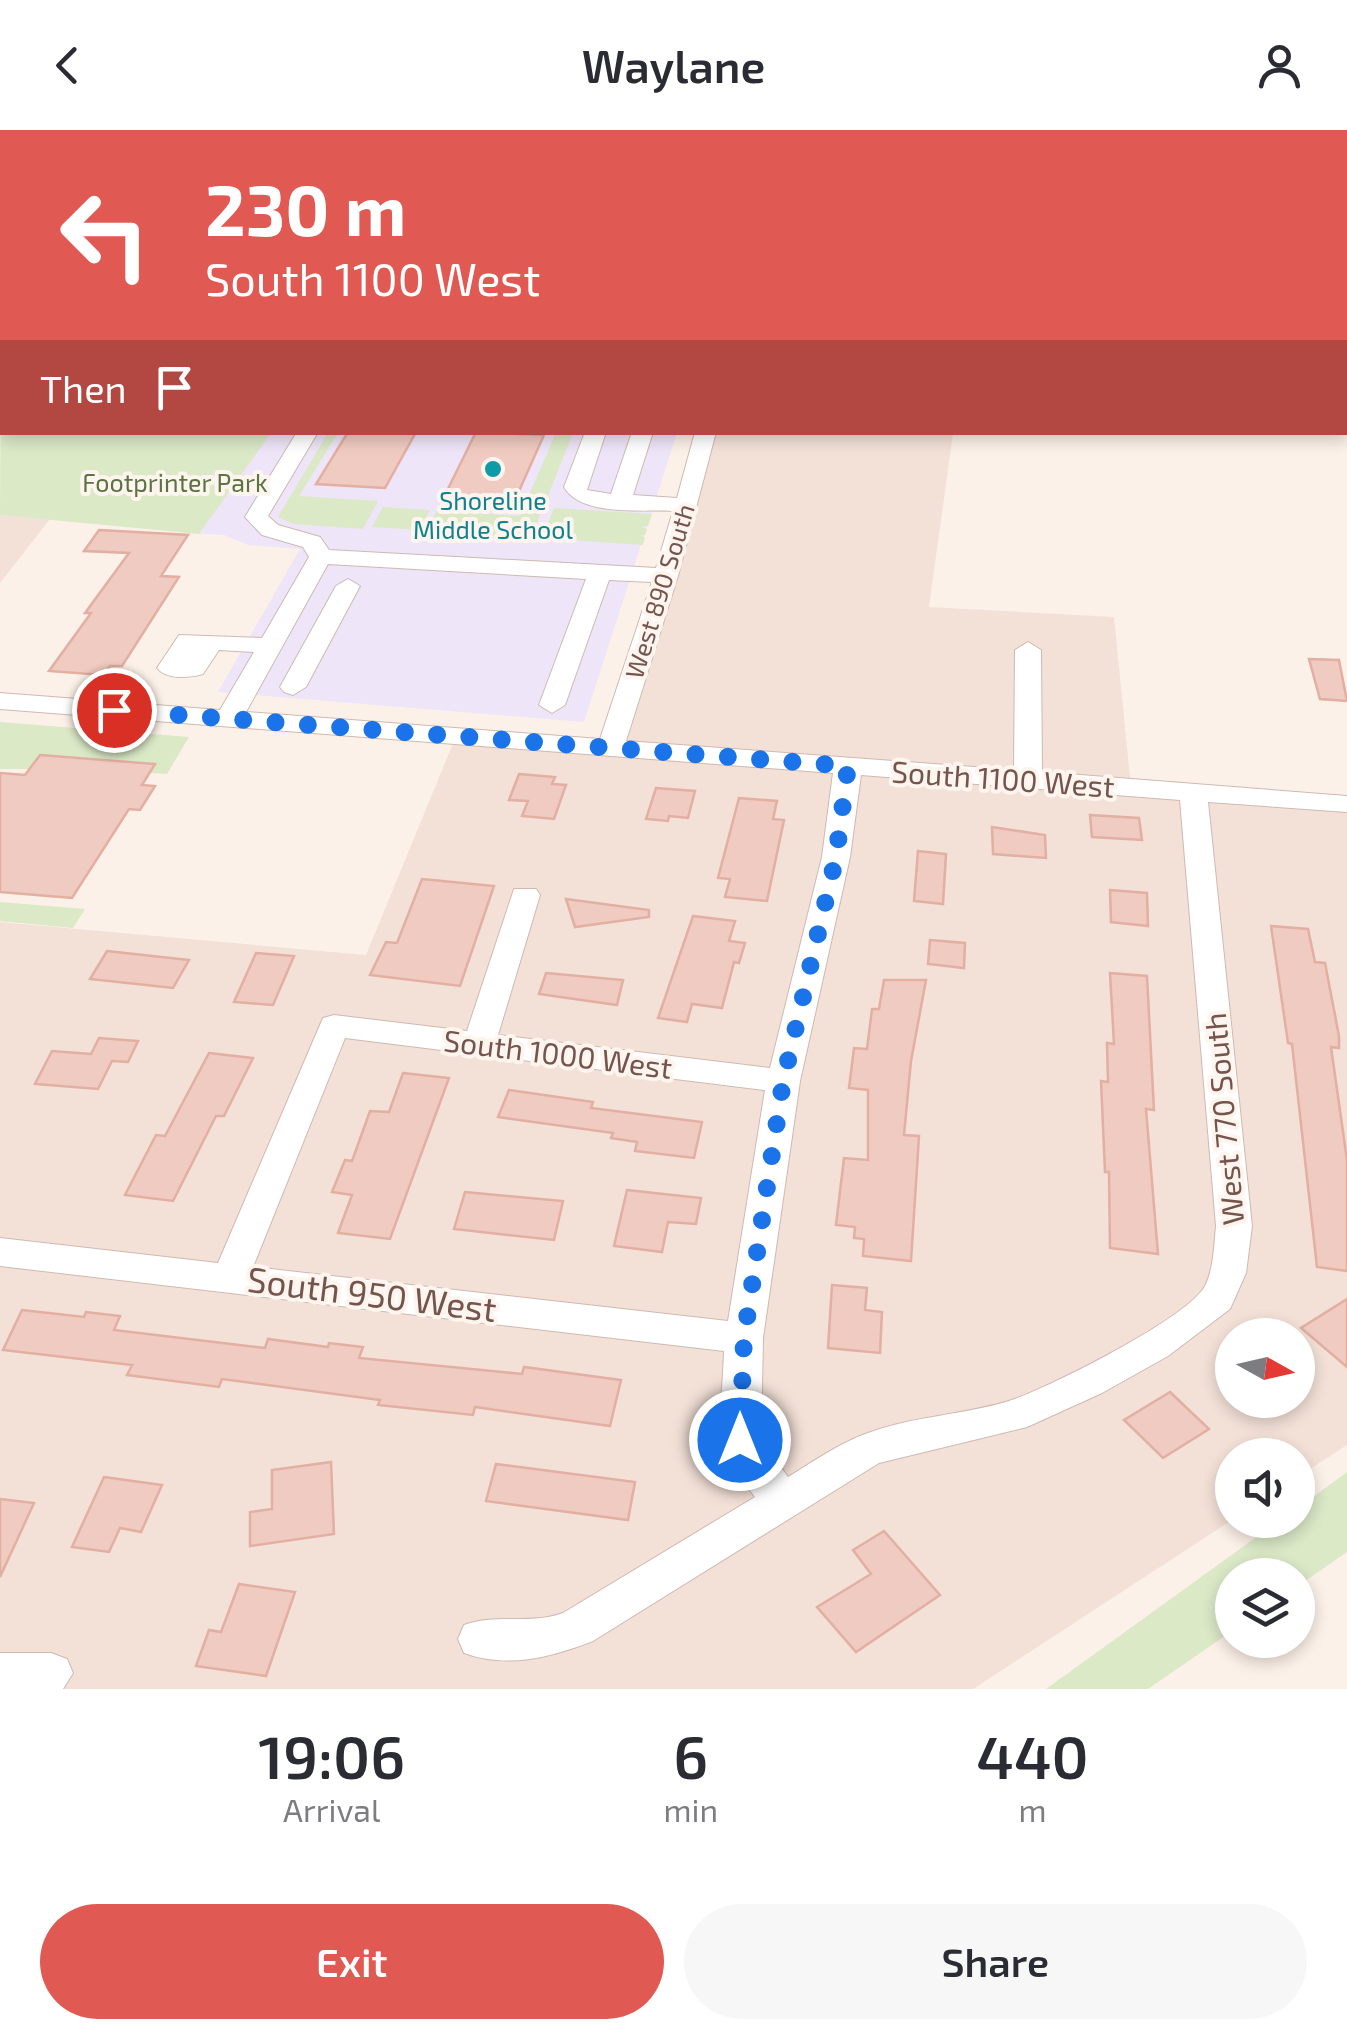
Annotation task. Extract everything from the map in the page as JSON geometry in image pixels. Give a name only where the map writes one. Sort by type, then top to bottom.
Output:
[{"type":"street","points":[[229,718],[321,557],[319,549],[308,540],[270,530],[256,517],[306,435]]},
{"type":"street","points":[[595,435],[576,491],[592,499],[686,505]]},
{"type":"street","points":[[620,501],[642,435]]},
{"type":"street","name":"West 890 South","points":[[610,748],[666,576],[705,435]]},
{"type":"street","points":[[321,557],[666,576]]},
{"type":"street","points":[[552,705],[600,572]]},
{"type":"street","points":[[293,686],[348,586]]},
{"type":"street","points":[[288,614],[331,617]]},
{"type":"street","points":[[212,641],[270,646]]},
{"type":"street","points":[[1028,650],[1028,780]]},
{"type":"street","name":"South 1100 West","points":[[0,701],[1347,804]]},
{"type":"street","points":[[782,1499],[748,1458],[740,1440],[744,1338],[783,1082],[836,857],[848,766]]},
{"type":"street","name":"West 770 South","points":[[480,1639],[544,1640],[578,1626],[782,1499],[891,1440],[1014,1416],[1042,1405],[1193,1321],[1216,1302],[1230,1269],[1234,1226],[1193,792]]},
{"type":"street","points":[[478,1044],[525,895]]},
{"type":"street","name":"South 1000 West","points":[[231,1276],[334,1026],[783,1082]]},
{"type":"street","name":"South 950 West","points":[[0,1252],[744,1338]]},
{"type":"street","points":[[0,1673],[51,1673]]},
{"type":"shaded area","points":[[269,435],[676,435],[584,722],[218,692],[300,549],[248,545],[224,535],[199,534]]},
{"type":"shaded area","points":[[705,435],[953,435],[929,607],[1114,617],[1131,787],[1347,804],[1347,1445],[1315,1466],[1315,1438],[1215,1438],[1215,1531],[973,1689],[0,1689],[0,922],[366,955],[456,736],[610,748]]},
{"type":"shaded area","points":[[0,515],[50,519],[0,583]]},
{"type":"green space","name":"Footprinter Park","points":[[0,435],[270,435],[199,534],[0,515]]},
{"type":"green space","points":[[327,435],[337,435],[299,496],[378,501],[363,529],[293,524],[278,517]]},
{"type":"green space","points":[[555,435],[572,435],[545,503],[526,502]]},
{"type":"green space","points":[[524,506],[543,507],[531,538],[427,531],[437,510],[520,516]]},
{"type":"green space","points":[[383,507],[430,510],[419,530],[372,527]]},
{"type":"green space","points":[[554,508],[652,514],[648,526],[641,527],[647,529],[645,535],[639,536],[645,537],[643,545],[542,538]]},
{"type":"green space","points":[[0,722],[189,737],[167,774],[149,773],[154,764],[40,755],[30,769],[0,769]]},
{"type":"green space","points":[[0,902],[85,909],[73,928],[0,921]]},
{"type":"green space","points":[[1347,1472],[1347,1552],[1315,1574],[1315,1558],[1227,1558],[1255,1538],[1315,1538],[1315,1496]]},
{"type":"green space","points":[[1215,1567],[1215,1643],[1148,1689],[1046,1689]]},
{"type":"building","name":"Shoreline Middle School","points":[[346,435],[414,435],[385,488],[316,484]]},
{"type":"building","name":"Shoreline Middle School","points":[[475,435],[544,435],[511,509],[440,505]]},
{"type":"building","points":[[99,530],[188,535],[161,576],[179,577],[122,666],[110,666],[103,675],[49,671],[129,553],[84,551]]},
{"type":"building","points":[[1309,659],[1339,660],[1347,701],[1320,699]]},
{"type":"building","points":[[40,755],[155,764],[142,785],[155,786],[140,810],[129,809],[72,898],[0,892],[0,773],[25,775]]},
{"type":"building","points":[[519,774],[555,777],[552,784],[566,785],[554,819],[522,816],[528,801],[509,800]]},
{"type":"building","points":[[656,788],[695,791],[688,818],[646,819]]},
{"type":"building","points":[[739,798],[777,801],[773,819],[784,820],[767,901],[725,897],[730,879],[718,878]]},
{"type":"building","points":[[1090,815],[1139,818],[1142,840],[1092,837]]},
{"type":"building","points":[[992,827],[1045,835],[1046,858],[993,854]]},
{"type":"building","points":[[918,851],[946,854],[943,904],[914,901]]},
{"type":"building","points":[[422,879],[494,886],[460,986],[370,975],[386,942],[397,943]]},
{"type":"building","points":[[1110,890],[1147,893],[1148,926],[1111,922]]},
{"type":"building","points":[[566,899],[649,910],[649,917],[575,927]]},
{"type":"building","points":[[693,916],[735,921],[729,941],[745,943],[739,963],[734,962],[722,1008],[692,1004],[687,1022],[658,1018]]},
{"type":"building","points":[[1271,926],[1308,929],[1315,962],[1325,963],[1339,1036],[1339,1048],[1331,1047],[1347,1160],[1347,1271],[1317,1267],[1292,1044],[1288,1043]]},
{"type":"building","points":[[930,940],[965,943],[964,968],[928,964]]},
{"type":"building","points":[[107,951],[189,960],[173,988],[90,979]]},
{"type":"building","points":[[256,953],[294,956],[273,1005],[234,1002]]},
{"type":"building","points":[[546,973],[623,980],[617,1005],[539,994]]},
{"type":"building","points":[[1110,973],[1147,976],[1154,1110],[1146,1109],[1158,1254],[1110,1248],[1109,1172],[1105,1172],[1101,1081],[1108,1082],[1107,1043],[1114,1044]]},
{"type":"building","points":[[884,980],[926,980],[911,1061],[904,1135],[919,1136],[911,1261],[863,1256],[864,1239],[854,1238],[855,1227],[836,1225],[844,1158],[868,1160],[868,1090],[849,1088],[854,1048],[867,1049],[872,1009],[879,1009]]},
{"type":"building","points":[[99,1038],[138,1041],[128,1062],[112,1061],[98,1089],[35,1084],[52,1051],[91,1054]]},
{"type":"building","points":[[209,1053],[253,1058],[224,1116],[216,1116],[173,1201],[125,1195],[156,1135],[165,1136]]},
{"type":"building","points":[[403,1073],[449,1078],[390,1239],[338,1233],[352,1195],[332,1192],[345,1160],[352,1161],[370,1111],[389,1112]]},
{"type":"building","points":[[509,1090],[593,1102],[591,1108],[702,1122],[694,1158],[635,1151],[637,1142],[611,1138],[613,1133],[498,1117]]},
{"type":"building","points":[[627,1190],[701,1198],[696,1224],[668,1222],[662,1252],[614,1246]]},
{"type":"building","points":[[465,1192],[563,1201],[554,1240],[454,1229]]},
{"type":"building","points":[[832,1285],[867,1288],[865,1310],[882,1312],[880,1353],[828,1348]]},
{"type":"building","points":[[1347,1299],[1347,1367],[1315,1340],[1315,1319]]},
{"type":"building","points":[[22,1310],[84,1317],[86,1312],[120,1316],[114,1330],[265,1348],[268,1339],[328,1347],[329,1343],[363,1347],[359,1358],[522,1374],[524,1367],[621,1380],[610,1426],[475,1407],[473,1415],[378,1405],[380,1400],[222,1379],[219,1387],[127,1375],[132,1365],[3,1350]]},
{"type":"building","points":[[1170,1392],[1209,1429],[1163,1458],[1124,1420]]},
{"type":"building","points":[[331,1462],[334,1534],[250,1546],[250,1512],[272,1509],[272,1470]]},
{"type":"building","points":[[496,1464],[635,1482],[628,1520],[486,1501]]},
{"type":"building","points":[[104,1477],[162,1485],[141,1532],[120,1528],[109,1552],[72,1547]]},
{"type":"building","points":[[0,1499],[34,1503],[0,1577]]},
{"type":"building","points":[[884,1531],[940,1595],[856,1652],[817,1607],[871,1574],[853,1550]]},
{"type":"building","points":[[239,1584],[295,1592],[266,1676],[196,1666],[209,1630],[221,1632]]},
{"type":"place","name":"Shoreline Middle School","points":[[493,469]]},
{"type":"route","points":[[114,710],[848,766],[836,857],[783,1082],[744,1338],[740,1440]]}]
